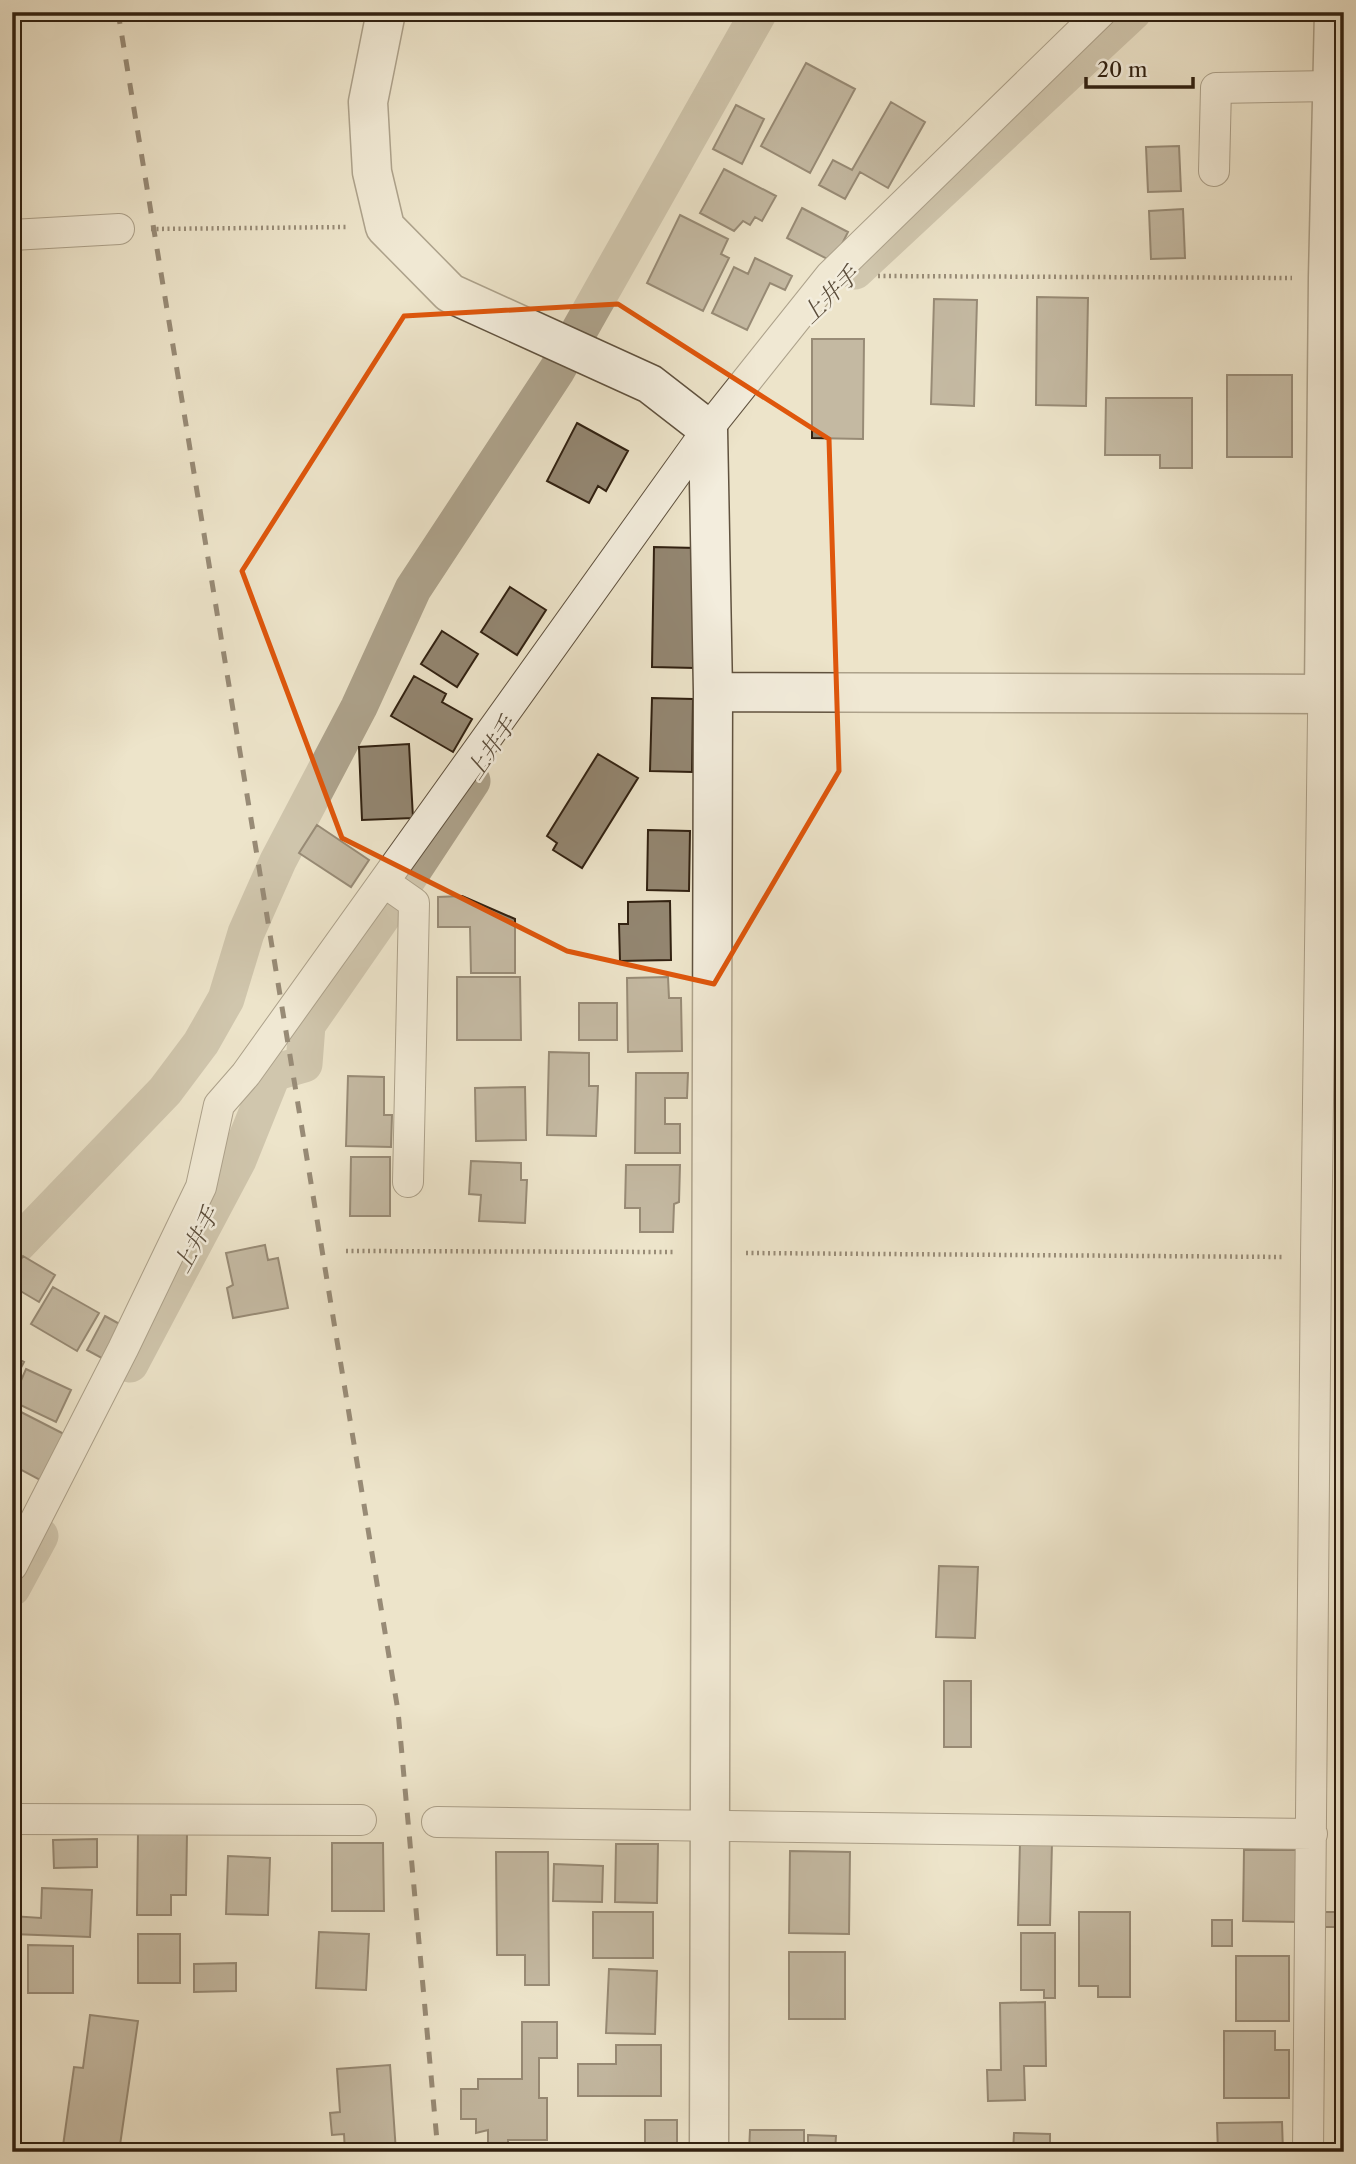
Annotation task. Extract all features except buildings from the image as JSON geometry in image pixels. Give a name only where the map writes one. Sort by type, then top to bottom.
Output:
[{"type":"street","points":[[386,12],[368,102],[372,172],[385,227],[450,293],[650,384],[708,429]]},
{"type":"street","points":[[12,1566],[123,1349],[201,1187],[219,1105],[246,1073],[708,429],[830,276],[1101,12]]},
{"type":"street","points":[[1308,2152],[1316,1258],[1334,695],[1328,278],[1334,12]]},
{"type":"street","points":[[1214,171],[1216,88],[1332,86]]},
{"type":"street","points":[[12,235],[119,229]]},
{"type":"street","points":[[708,429],[713,692],[709,2152]]},
{"type":"street","points":[[713,692],[1334,695]]},
{"type":"street","points":[[384,882],[414,903],[408,1182]]},
{"type":"street","points":[[12,1819],[360,1821]]},
{"type":"street","points":[[437,1822],[1312,1834]]},
{"type":"path","points":[[119,229],[385,227]]},
{"type":"path","points":[[830,276],[1328,278]]},
{"type":"path","points":[[346,1251],[1316,1258]]},
{"type":"highlighted area","points":[[618,304],[829,439],[839,771],[714,984],[567,951],[342,838],[242,571],[404,316]]},
{"type":"waterway","points":[[12,1250],[165,1091],[201,1043],[226,999],[246,933],[278,861],[359,707],[413,589],[557,370],[759,12]]},
{"type":"waterway","name":"上井手","points":[[855,271],[1133,12]]},
{"type":"waterway","name":"上井手","points":[[130,1364],[238,1160],[273,1073],[304,1064],[307,1025],[472,781]]},
{"type":"waterway","name":"上井手","points":[[12,1588],[40,1536]]},
{"type":"railway","points":[[118,12],[398,1711],[438,2152]]}]
